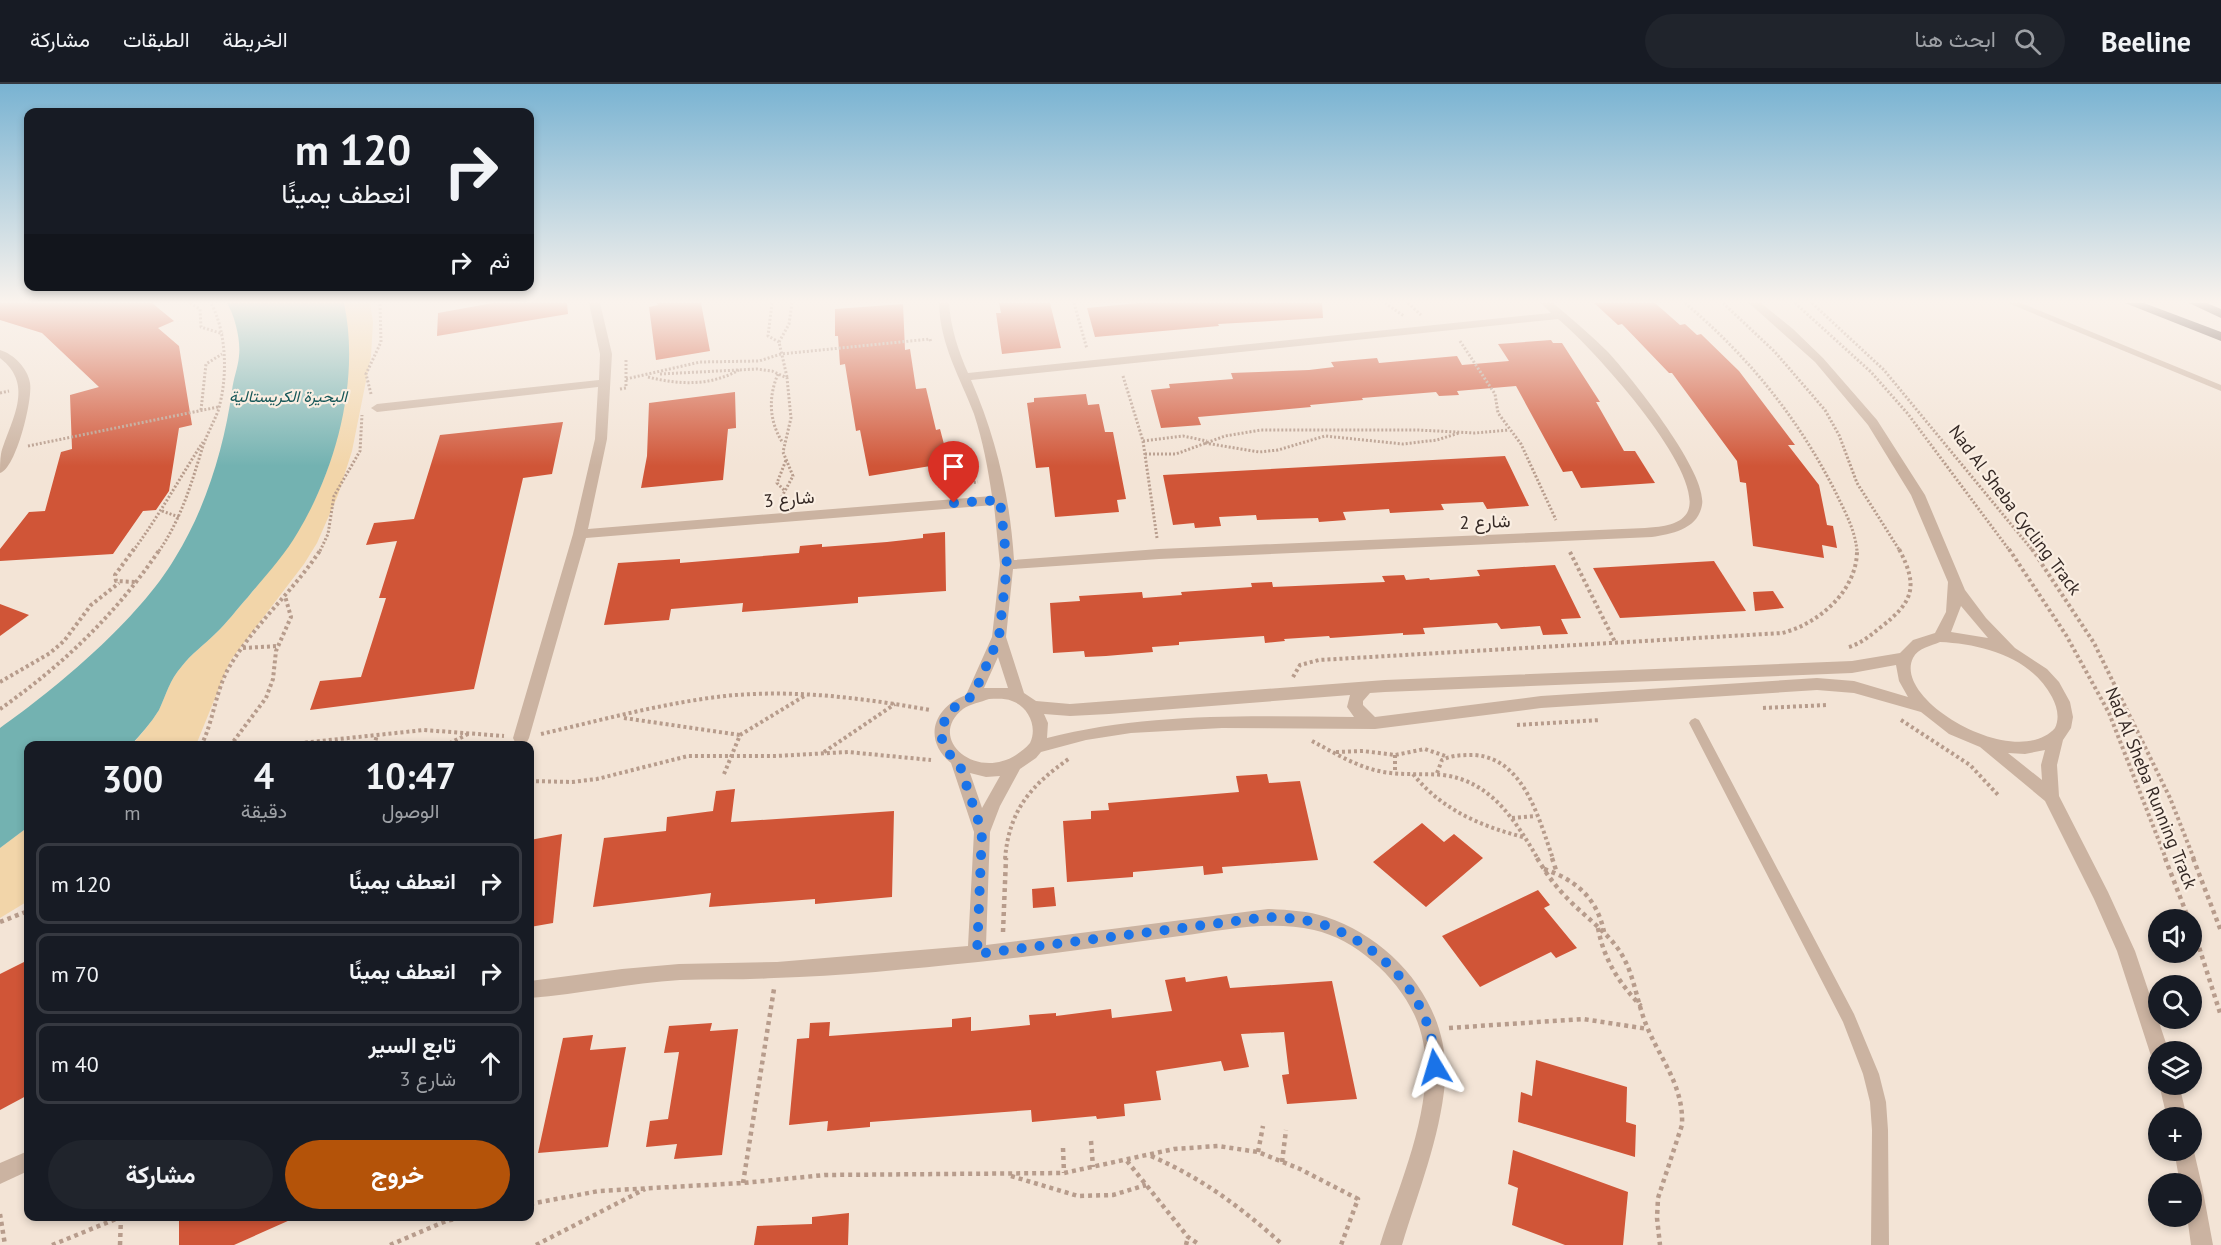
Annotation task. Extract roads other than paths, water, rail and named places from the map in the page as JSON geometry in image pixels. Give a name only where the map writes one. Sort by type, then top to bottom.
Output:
[{"type":"street","points":[[0,469],[21,416],[24,387],[21,374],[13,362],[6,357]]},
{"type":"street","points":[[521,738],[580,534],[602,439],[605,357]]},
{"type":"street","points":[[956,357],[980,415],[992,456],[1000,500],[1007,565],[999,637],[973,696]]},
{"type":"street","points":[[963,377],[1172,357]]},
{"type":"street","name":"شارع 2","points":[[1007,565],[1159,554],[1661,532],[1686,522],[1694,513],[1696,503],[1691,481],[1636,391],[1606,357]]},
{"type":"street","points":[[1816,357],[1873,423],[1918,495],[1937,534],[1952,577],[1975,614],[2011,653]]},
{"type":"street","points":[[376,408],[604,383]]},
{"type":"street","name":"شارع 3","points":[[580,534],[1000,500]]},
{"type":"street","points":[[1940,637],[1953,615],[1955,603],[1952,577]]},
{"type":"street","points":[[999,637],[1018,697]]},
{"type":"street","points":[[1032,707],[1070,710],[1365,688],[1852,667],[1905,658],[1918,644],[1940,637],[1982,641],[2011,653],[2041,673],[2060,696],[2066,720],[2063,730],[2056,738],[2045,744],[2031,747],[1996,745],[1977,740]]},
{"type":"street","points":[[1905,658],[1904,676],[1912,692],[1924,707],[1948,726],[1996,752],[2051,796]]},
{"type":"street","points":[[1036,747],[1086,734],[1131,727],[1222,722],[1375,723],[1541,702],[1817,684],[1854,687],[1924,707]]},
{"type":"street","points":[[1365,688],[1355,699],[1355,706],[1366,720],[1375,723]]},
{"type":"street","points":[[988,693],[1004,693],[1018,697],[1032,707],[1040,719],[1041,733],[1036,747],[1023,760],[1013,766],[994,770],[976,769],[959,763],[948,753],[942,740],[942,726],[949,713],[959,703],[973,696],[988,693]]},
{"type":"street","points":[[2056,738],[2049,765],[2051,796],[2102,897],[2126,951],[2155,1041]]},
{"type":"street","points":[[959,763],[982,832]]},
{"type":"street","points":[[977,954],[982,832],[992,805],[1013,766]]},
{"type":"street","points":[[534,989],[622,976],[777,970],[977,954],[1245,919],[1297,918],[1325,925],[1353,937],[1378,954],[1400,975],[1417,1000],[1430,1029],[1436,1080],[1431,1106],[1390,1245]]},
{"type":"street","points":[[0,1174],[24,1163]]},
{"type":"street","points":[[2199,1227],[2202,1245]]},
{"type":"lane","points":[[2145,357],[2221,388]]},
{"type":"lane","points":[[1695,723],[1849,1020],[1871,1074],[1878,1102],[1880,1130],[1880,1245]]},
{"type":"water","name":"البحيرة الكريستالية","points":[[239,357],[349,357],[342,421],[334,451],[312,507],[287,549],[268,573],[224,625],[189,657],[171,682],[159,710],[134,741],[24,741],[24,830],[0,848],[0,728],[47,693],[96,650],[141,605],[160,581],[186,539],[205,498],[219,456]]}]
